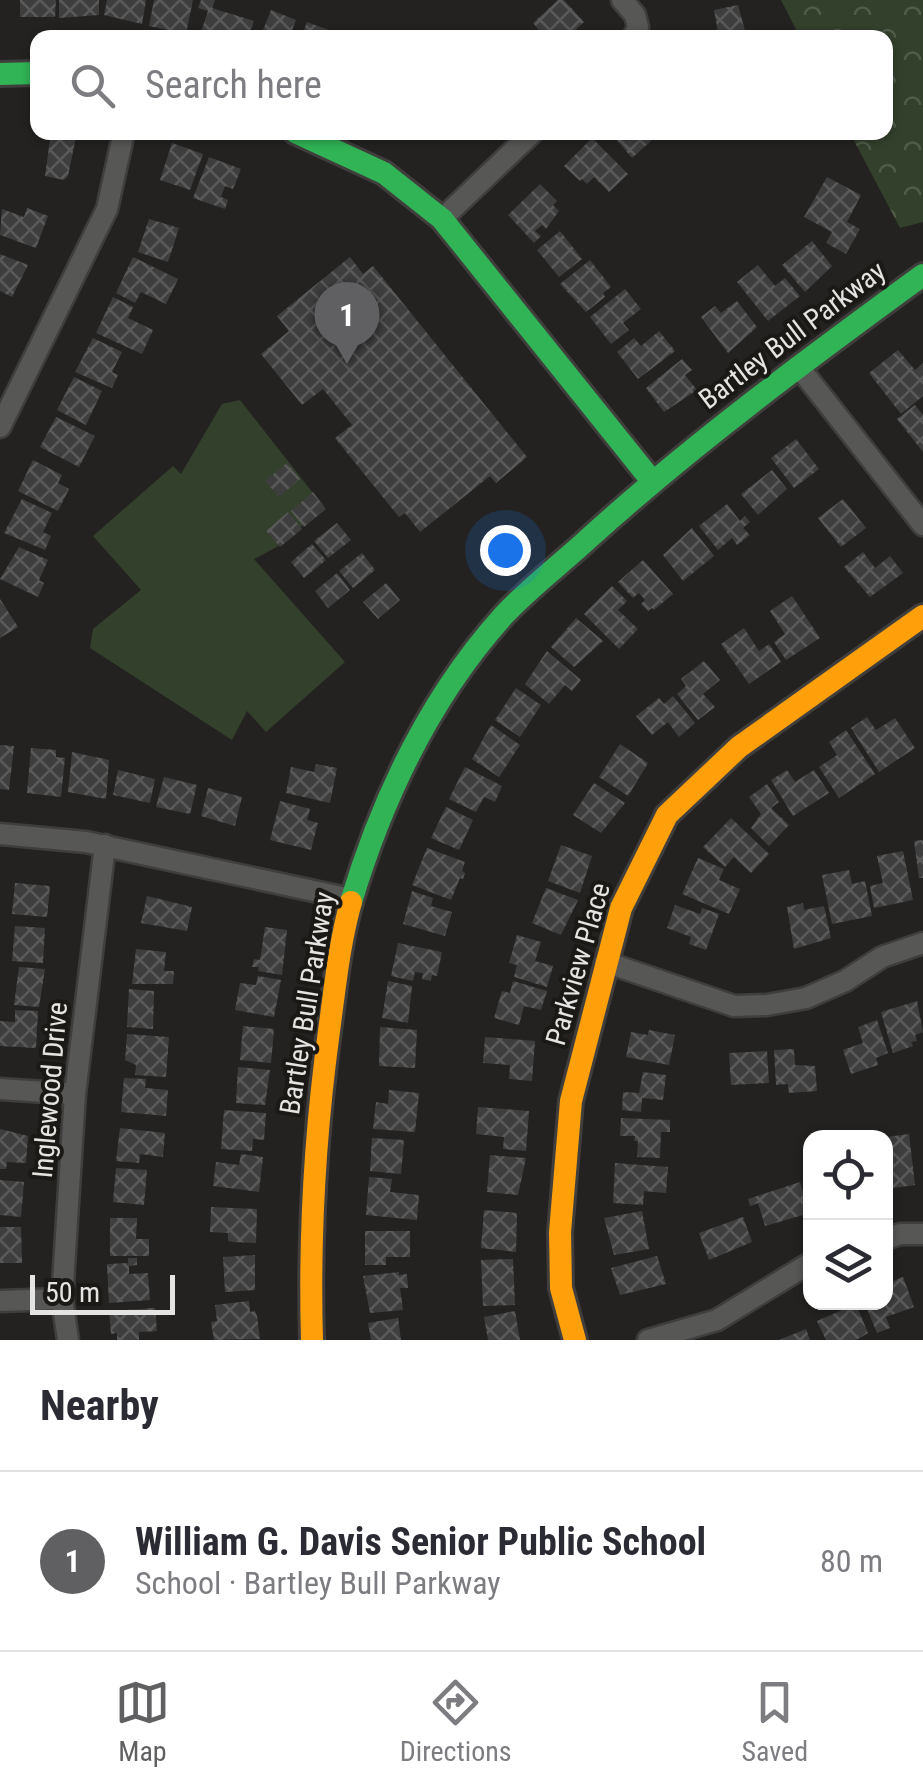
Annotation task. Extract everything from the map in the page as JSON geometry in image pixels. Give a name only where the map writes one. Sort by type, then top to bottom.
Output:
[{"type":"street","points":[[622,0],[635,15],[637,30]]},
{"type":"street","points":[[0,74],[30,73]]},
{"type":"street","points":[[0,427],[6,399],[107,209],[122,140]]},
{"type":"street","points":[[312,140],[384,173],[442,219],[652,481]]},
{"type":"street","points":[[442,219],[525,140]]},
{"type":"street","name":"Bartley Bull Parkway","points":[[312,1340],[309,1250],[323,1076],[342,934],[368,843],[404,764],[462,670],[506,614],[652,481],[798,366],[923,275]]},
{"type":"street","points":[[798,366],[923,524]]},
{"type":"street","name":"Parkview Place","points":[[575,1340],[561,1288],[560,1232],[571,1102],[620,908],[668,815],[739,747],[923,616]]},
{"type":"street","points":[[0,834],[104,845],[351,899]]},
{"type":"street","name":"Inglewood Drive","points":[[68,1340],[62,1299],[75,1094],[104,845]]},
{"type":"street","points":[[606,962],[734,1006],[767,1005],[806,998],[882,957],[923,944]]},
{"type":"street","points":[[0,1089],[75,1094]]},
{"type":"street","points":[[893,1236],[923,1234]]},
{"type":"street","points":[[648,1340],[717,1320],[803,1268]]},
{"type":"street","points":[[0,1301],[62,1299]]},
{"type":"green space","points":[[781,0],[923,0],[923,222],[900,228],[854,140],[893,140],[893,30],[796,30]]},
{"type":"green space","points":[[240,400],[320,502],[292,536],[254,559],[345,662],[266,732],[247,711],[232,740],[90,648],[93,629],[141,590],[93,536],[173,466],[181,474],[222,404]]},
{"type":"building","points":[[20,0],[56,0],[55,17],[20,17]]},
{"type":"building","points":[[59,0],[99,0],[99,15],[59,18]]},
{"type":"building","points":[[107,0],[146,0],[142,24],[104,15]]},
{"type":"building","points":[[154,0],[193,0],[187,30],[149,26]]},
{"type":"building","points":[[201,0],[215,0],[212,8],[254,21],[250,30],[202,30],[208,11],[198,8]]},
{"type":"building","points":[[558,0],[564,0],[584,22],[576,30],[539,30],[533,23]]},
{"type":"building","points":[[738,5],[745,30],[718,30],[714,10]]},
{"type":"building","points":[[271,10],[296,20],[292,30],[263,30]]},
{"type":"building","points":[[307,22],[329,30],[304,30]]},
{"type":"building","points":[[50,140],[75,140],[68,176],[64,180],[45,176]]},
{"type":"building","points":[[594,140],[628,174],[609,192],[594,177],[587,184],[564,166]]},
{"type":"building","points":[[617,140],[652,140],[632,158]]},
{"type":"building","points":[[172,143],[203,154],[190,190],[160,180]]},
{"type":"building","points":[[209,157],[241,169],[233,189],[225,186],[221,197],[228,200],[225,209],[193,198]]},
{"type":"building","points":[[827,177],[861,195],[847,222],[860,229],[846,254],[826,243],[832,232],[804,217]]},
{"type":"building","points":[[540,184],[557,201],[553,205],[559,211],[546,229],[542,225],[535,231],[541,236],[534,243],[508,215]]},
{"type":"building","points":[[27,208],[48,216],[36,248],[0,235],[2,209],[24,217]]},
{"type":"building","points":[[149,219],[179,228],[168,262],[138,252]]},
{"type":"building","points":[[560,231],[582,259],[559,277],[537,250]]},
{"type":"building","points":[[812,241],[832,266],[805,292],[782,265]]},
{"type":"building","points":[[0,254],[28,265],[12,297],[0,291]]},
{"type":"building","points":[[133,257],[178,279],[166,304],[141,292],[135,303],[116,293]]},
{"type":"building","points":[[350,257],[363,274],[373,266],[527,457],[496,483],[490,476],[420,532],[405,513],[399,517],[335,438],[352,425],[323,389],[302,405],[261,354],[289,331],[277,316]]},
{"type":"building","points":[[590,260],[611,287],[586,312],[560,284]]},
{"type":"building","points":[[758,265],[775,286],[785,278],[800,296],[768,321],[737,282]]},
{"type":"building","points":[[625,289],[641,309],[623,323],[629,330],[611,344],[590,317]]},
{"type":"building","points":[[113,297],[133,307],[128,318],[153,330],[142,354],[96,333]]},
{"type":"building","points":[[737,301],[757,327],[728,353],[701,317],[715,306],[721,313]]},
{"type":"building","points":[[659,331],[675,351],[638,379],[617,352],[634,338],[641,346]]},
{"type":"building","points":[[93,338],[122,352],[112,372],[118,375],[112,388],[75,372]]},
{"type":"building","points":[[898,350],[915,370],[923,363],[923,396],[901,414],[869,373]]},
{"type":"building","points":[[682,359],[692,370],[685,375],[697,390],[664,412],[646,388]]},
{"type":"building","points":[[74,377],[102,391],[86,425],[57,410]]},
{"type":"building","points":[[915,405],[923,415],[923,452],[897,419]]},
{"type":"building","points":[[56,417],[95,436],[79,467],[40,447]]},
{"type":"building","points":[[796,439],[819,469],[794,488],[771,458]]},
{"type":"building","points":[[33,460],[62,475],[58,483],[69,489],[58,511],[18,491]]},
{"type":"building","points":[[287,463],[300,479],[279,497],[265,481]]},
{"type":"building","points":[[772,470],[787,489],[758,515],[741,494]]},
{"type":"building","points":[[313,492],[326,509],[304,527],[291,511]]},
{"type":"building","points":[[22,499],[52,513],[43,532],[51,536],[45,550],[4,533]]},
{"type":"building","points":[[843,499],[866,528],[841,547],[818,518]]},
{"type":"building","points":[[727,504],[740,521],[745,516],[750,522],[743,528],[750,535],[737,545],[732,538],[718,550],[699,526]]},
{"type":"building","points":[[288,512],[302,529],[280,547],[266,531]]},
{"type":"building","points":[[337,523],[351,540],[328,558],[314,541]]},
{"type":"building","points":[[692,528],[714,556],[683,581],[663,555]]},
{"type":"building","points":[[312,544],[326,560],[304,578],[291,562]]},
{"type":"building","points":[[19,547],[48,560],[39,580],[44,583],[38,597],[0,579]]},
{"type":"building","points":[[863,552],[875,568],[890,556],[903,573],[870,597],[844,567]]},
{"type":"building","points":[[362,553],[375,570],[353,588],[339,571]]},
{"type":"building","points":[[643,560],[673,594],[648,611],[641,604],[645,600],[639,593],[633,598],[618,582]]},
{"type":"building","points":[[337,573],[350,590],[328,608],[315,591]]},
{"type":"building","points":[[386,583],[400,600],[378,619],[363,602]]},
{"type":"building","points":[[612,586],[627,601],[618,610],[638,629],[619,649],[584,614]]},
{"type":"building","points":[[792,596],[820,638],[786,660],[774,642],[785,634],[770,611]]},
{"type":"building","points":[[0,599],[18,627],[0,638]]},
{"type":"building","points":[[576,618],[603,641],[574,667],[551,647]]},
{"type":"building","points":[[744,628],[759,651],[769,644],[781,662],[749,684],[721,644]]},
{"type":"building","points":[[547,651],[581,680],[572,691],[565,685],[549,704],[525,684]]},
{"type":"building","points":[[704,661],[720,680],[703,694],[715,707],[698,720],[677,694],[686,686],[681,679]]},
{"type":"building","points":[[516,688],[541,705],[520,737],[495,720]]},
{"type":"building","points":[[673,696],[695,723],[679,737],[668,722],[652,735],[636,716],[659,698],[664,704]]},
{"type":"building","points":[[867,717],[876,730],[895,718],[915,748],[879,772],[851,728]]},
{"type":"building","points":[[491,725],[520,745],[499,777],[472,759]]},
{"type":"building","points":[[846,730],[875,774],[839,798],[819,767],[837,755],[829,742]]},
{"type":"building","points":[[620,744],[648,763],[628,796],[599,777]]},
{"type":"building","points":[[0,745],[14,746],[9,790],[0,789]]},
{"type":"building","points":[[31,748],[56,750],[56,757],[65,758],[61,797],[27,793]]},
{"type":"building","points":[[72,752],[109,760],[106,799],[68,792]]},
{"type":"building","points":[[316,764],[337,768],[330,803],[286,793],[291,767],[314,772]]},
{"type":"building","points":[[465,767],[502,786],[495,802],[484,797],[476,812],[449,799]]},
{"type":"building","points":[[118,770],[155,779],[150,803],[113,795]]},
{"type":"building","points":[[787,770],[795,782],[814,770],[829,793],[793,816],[771,780]]},
{"type":"building","points":[[164,777],[197,785],[190,814],[156,807]]},
{"type":"building","points":[[594,783],[625,803],[601,833],[573,815]]},
{"type":"building","points":[[767,784],[779,802],[771,808],[789,825],[769,846],[751,828],[761,814],[749,797]]},
{"type":"building","points":[[208,788],[242,797],[235,826],[201,816]]},
{"type":"building","points":[[280,801],[310,809],[307,820],[318,823],[311,850],[270,840]]},
{"type":"building","points":[[446,807],[473,820],[459,850],[431,838]]},
{"type":"building","points":[[731,818],[769,854],[751,873],[734,857],[725,867],[703,847]]},
{"type":"building","points":[[923,840],[923,878],[919,878],[914,841]]},
{"type":"building","points":[[561,845],[592,856],[580,893],[548,881]]},
{"type":"building","points":[[427,848],[465,862],[463,879],[460,878],[451,900],[412,885]]},
{"type":"building","points":[[903,851],[913,900],[874,908],[870,886],[883,883],[877,856]]},
{"type":"building","points":[[698,858],[724,869],[719,880],[740,889],[729,914],[682,894]]},
{"type":"building","points":[[849,870],[852,884],[865,881],[872,916],[832,924],[822,875]]},
{"type":"building","points":[[15,883],[50,886],[47,917],[12,914]]},
{"type":"building","points":[[546,888],[578,900],[561,935],[532,923]]},
{"type":"building","points":[[412,891],[433,898],[431,906],[452,912],[445,936],[403,924]]},
{"type":"building","points":[[147,896],[192,907],[187,931],[141,923]]},
{"type":"building","points":[[803,903],[804,910],[824,906],[831,938],[794,949],[787,907]]},
{"type":"building","points":[[675,905],[700,914],[702,908],[719,914],[706,950],[689,944],[691,937],[667,928]]},
{"type":"building","points":[[15,926],[45,928],[43,963],[12,961]]},
{"type":"building","points":[[265,927],[287,930],[282,975],[252,967],[254,959],[260,960]]},
{"type":"building","points":[[517,935],[541,942],[535,961],[553,966],[547,987],[514,977],[517,965],[509,963]]},
{"type":"building","points":[[398,943],[442,952],[437,976],[432,975],[431,981],[422,979],[423,973],[415,972],[413,981],[391,976]]},
{"type":"building","points":[[136,949],[166,952],[164,971],[174,971],[173,984],[132,984]]},
{"type":"building","points":[[19,967],[45,969],[39,1007],[14,1005]]},
{"type":"building","points":[[258,976],[281,980],[274,1017],[235,1010],[240,983],[256,985]]},
{"type":"building","points":[[388,981],[412,986],[408,1023],[382,1018]]},
{"type":"building","points":[[513,981],[547,991],[541,1010],[524,1006],[519,1025],[494,1018],[502,991],[510,993]]},
{"type":"building","points":[[129,989],[154,991],[153,1029],[127,1027]]},
{"type":"building","points":[[917,1001],[923,1032],[915,1035],[917,1041],[911,1042],[913,1046],[893,1053],[881,1012]]},
{"type":"building","points":[[15,1010],[38,1011],[36,1048],[0,1046],[0,1021],[15,1022]]},
{"type":"building","points":[[877,1020],[888,1053],[876,1058],[878,1065],[851,1074],[843,1050],[863,1043],[858,1027]]},
{"type":"building","points":[[243,1026],[274,1029],[271,1063],[240,1060]]},
{"type":"building","points":[[380,1027],[417,1030],[415,1068],[379,1066]]},
{"type":"building","points":[[649,1030],[675,1035],[669,1065],[626,1057],[631,1032],[648,1035]]},
{"type":"building","points":[[127,1034],[169,1037],[166,1077],[135,1075],[136,1065],[125,1060]]},
{"type":"building","points":[[485,1037],[535,1041],[532,1081],[509,1079],[510,1065],[483,1063]]},
{"type":"building","points":[[794,1049],[795,1065],[815,1066],[817,1091],[789,1093],[788,1084],[776,1085],[774,1050]]},
{"type":"building","points":[[767,1051],[769,1083],[731,1085],[729,1053]]},
{"type":"building","points":[[238,1067],[270,1070],[265,1105],[236,1103]]},
{"type":"building","points":[[643,1072],[666,1075],[663,1100],[642,1098],[641,1112],[622,1110],[623,1092],[639,1093]]},
{"type":"building","points":[[124,1078],[146,1079],[145,1088],[168,1090],[166,1116],[121,1112]]},
{"type":"building","points":[[389,1090],[419,1093],[415,1132],[373,1129],[376,1102],[388,1104]]},
{"type":"building","points":[[478,1107],[529,1111],[526,1151],[503,1149],[504,1137],[476,1134]]},
{"type":"building","points":[[224,1110],[266,1113],[264,1140],[253,1139],[252,1151],[221,1149]]},
{"type":"building","points":[[621,1118],[670,1120],[670,1132],[661,1132],[660,1158],[637,1157],[635,1136],[620,1136]]},
{"type":"building","points":[[120,1128],[165,1133],[163,1157],[140,1154],[139,1163],[116,1161]]},
{"type":"building","points":[[0,1129],[28,1136],[26,1163],[7,1162],[6,1169],[0,1169]]},
{"type":"building","points":[[909,1134],[915,1185],[893,1188],[893,1136]]},
{"type":"building","points":[[372,1138],[404,1140],[401,1174],[370,1171]]},
{"type":"building","points":[[241,1154],[263,1157],[259,1192],[213,1186],[216,1162],[239,1165]]},
{"type":"building","points":[[490,1155],[526,1158],[518,1195],[487,1192]]},
{"type":"building","points":[[615,1163],[668,1167],[666,1193],[644,1191],[643,1205],[613,1203]]},
{"type":"building","points":[[116,1168],[147,1170],[144,1205],[113,1202]]},
{"type":"building","points":[[369,1177],[392,1179],[390,1192],[419,1195],[417,1220],[366,1215]]},
{"type":"building","points":[[0,1180],[24,1182],[21,1217],[0,1215]]},
{"type":"building","points":[[800,1182],[803,1215],[765,1226],[758,1203],[750,1206],[748,1199]]},
{"type":"building","points":[[211,1207],[257,1209],[256,1243],[228,1241],[228,1233],[210,1232]]},
{"type":"building","points":[[484,1210],[517,1213],[516,1252],[481,1248]]},
{"type":"building","points":[[642,1211],[649,1249],[614,1255],[604,1218]]},
{"type":"building","points":[[743,1217],[752,1242],[709,1260],[699,1233]]},
{"type":"building","points":[[110,1218],[137,1218],[136,1239],[149,1239],[149,1256],[110,1256]]},
{"type":"building","points":[[0,1227],[21,1227],[22,1263],[0,1263]]},
{"type":"building","points":[[365,1231],[410,1231],[410,1257],[386,1257],[386,1265],[365,1265]]},
{"type":"building","points":[[255,1255],[255,1290],[225,1292],[223,1257]]},
{"type":"building","points":[[657,1256],[666,1284],[620,1295],[611,1268]]},
{"type":"building","points":[[128,1258],[137,1258],[137,1265],[129,1266],[129,1274],[148,1273],[150,1300],[109,1303],[107,1264],[128,1263]]},
{"type":"building","points":[[513,1259],[515,1305],[483,1306],[481,1260]]},
{"type":"building","points":[[407,1274],[408,1288],[400,1288],[403,1310],[370,1313],[363,1276]]},
{"type":"building","points":[[903,1277],[914,1307],[886,1317],[890,1328],[877,1333],[867,1310],[893,1310],[893,1281]]},
{"type":"building","points":[[249,1301],[250,1312],[255,1311],[257,1316],[260,1339],[214,1340],[211,1322],[217,1321],[215,1305]]},
{"type":"building","points":[[155,1308],[157,1331],[139,1332],[139,1340],[117,1340],[117,1333],[111,1334],[109,1311]]},
{"type":"building","points":[[842,1310],[858,1310],[868,1333],[856,1340],[826,1340],[817,1321]]},
{"type":"building","points":[[515,1311],[520,1340],[488,1340],[484,1317]]},
{"type":"building","points":[[398,1318],[401,1340],[371,1340],[368,1323]]},
{"type":"building","points":[[806,1329],[810,1340],[779,1340]]},
{"type":"traffic: fast","points":[[0,74],[30,73]]},
{"type":"traffic: fast","points":[[312,140],[384,173],[442,219],[652,481]]},
{"type":"traffic: fast","points":[[351,902],[378,825],[412,750],[454,680],[504,615],[710,435],[923,275]]},
{"type":"traffic: slow","points":[[575,1340],[561,1288],[560,1232],[571,1101],[621,908],[667,815],[739,747],[923,616]]},
{"type":"traffic: slow","points":[[312,1340],[312,1224],[320,1108],[338,966],[351,902]]},
{"type":"place","name":"William G. Davis Senior Public School","points":[[347,364]]}]
